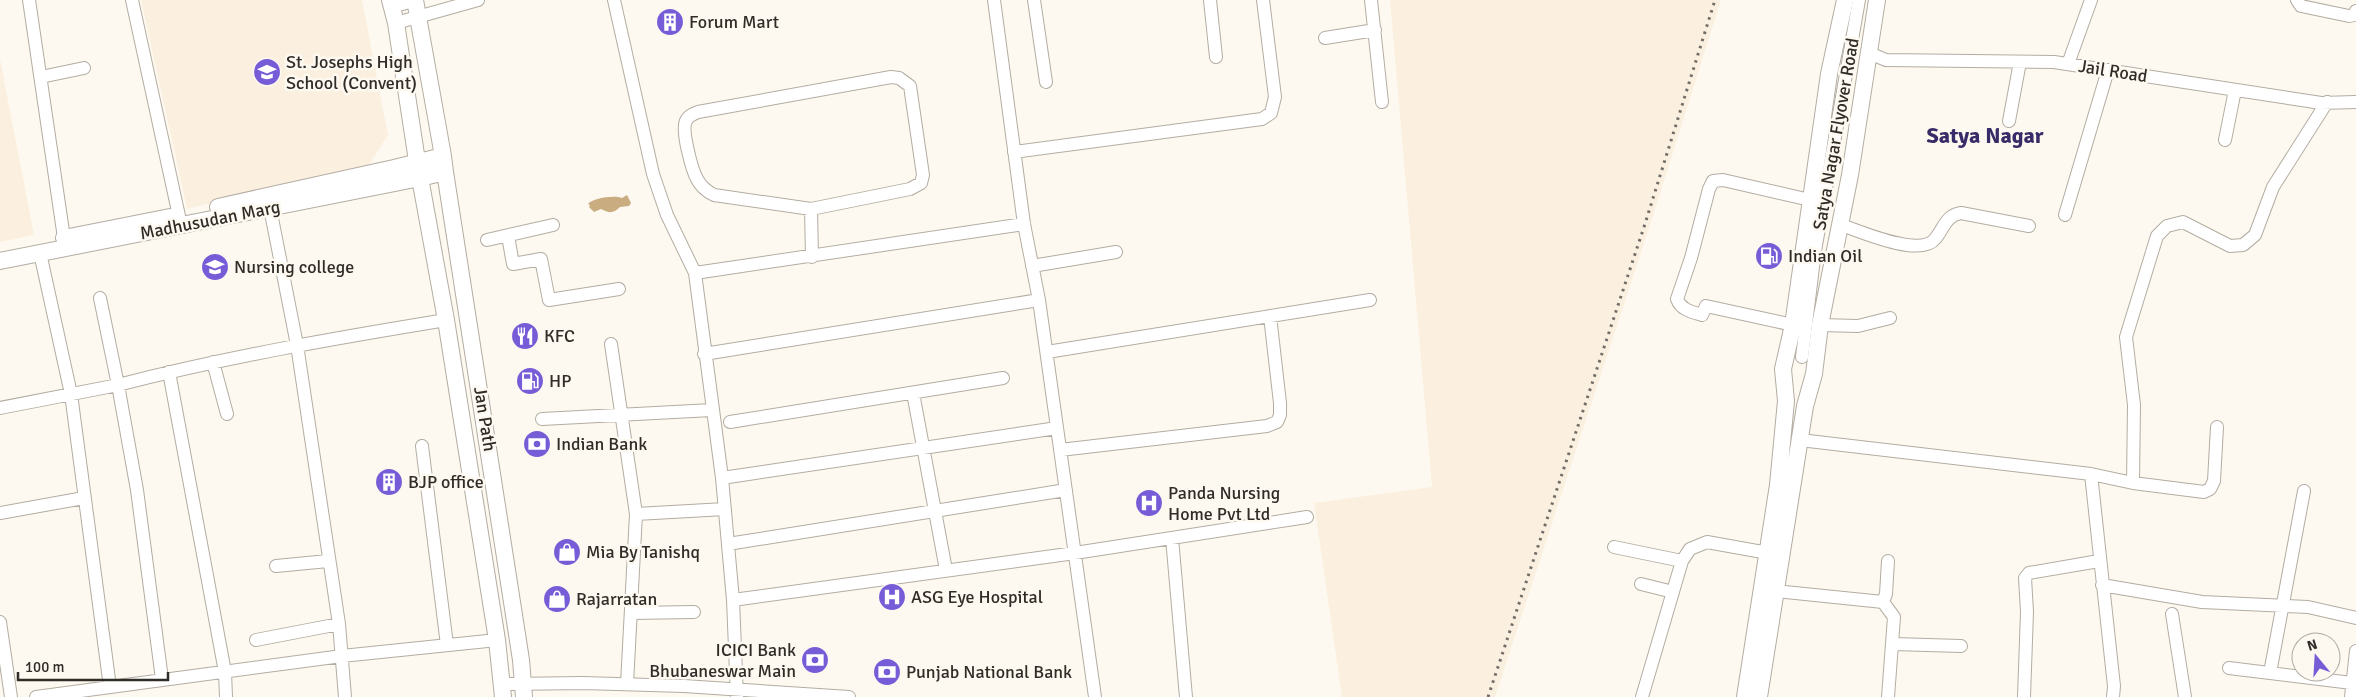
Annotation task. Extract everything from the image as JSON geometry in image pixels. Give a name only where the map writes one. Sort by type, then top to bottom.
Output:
[{"type":"main road","points":[[1745,697],[1768,553],[1786,401],[1784,369],[1793,325],[1829,74],[1845,0]]},
{"type":"main road","points":[[1759,697],[1820,325],[1850,175],[1877,0]]},
{"type":"main road","points":[[416,4],[443,156]]},
{"type":"main road","points":[[392,10],[417,161]]},
{"type":"main road","name":"Madhusudan Marg","points":[[0,250],[179,216],[443,156]]},
{"type":"main road","name":"Jan Path","points":[[443,156],[477,366],[524,690]]},
{"type":"main road","name":"Jan Path","points":[[417,161],[446,320],[497,640],[503,691]]},
{"type":"main road","name":"Madhusudan Marg","points":[[0,261],[445,172]]},
{"type":"main road","points":[[1802,357],[1810,362],[1812,376],[1804,387],[1795,387],[1788,382],[1784,369],[1792,359],[1802,357]]},
{"type":"street","points":[[29,0],[64,238]]},
{"type":"street","points":[[132,0],[179,216]]},
{"type":"street","points":[[392,10],[416,4],[478,0]]},
{"type":"street","points":[[614,0],[653,174],[667,215],[695,273],[704,354],[722,478],[733,600],[737,693]]},
{"type":"street","points":[[994,0],[1024,224],[1047,352],[1095,697]]},
{"type":"street","points":[[1034,0],[1046,82]]},
{"type":"street","points":[[1210,0],[1216,57]]},
{"type":"street","points":[[1014,152],[1262,119],[1272,113],[1276,97],[1263,0]]},
{"type":"street","points":[[1371,0],[1382,102]]},
{"type":"street","name":"Satya Nagar Flyover Road","points":[[1802,357],[1815,251],[1859,0]]},
{"type":"street","points":[[2068,64],[2091,0]]},
{"type":"street","points":[[2297,0],[2301,6],[2350,16],[2354,15],[2356,11]]},
{"type":"street","points":[[1324,38],[1375,30]]},
{"type":"street","name":"Jail Road","points":[[1869,53],[1886,60],[2068,64],[2235,90],[2326,102],[2356,102]]},
{"type":"street","points":[[2009,121],[2020,62]]},
{"type":"street","points":[[41,77],[84,68]]},
{"type":"street","points":[[2065,215],[2108,70]]},
{"type":"street","points":[[891,77],[906,81],[910,86],[923,175],[920,183],[910,189],[810,209],[714,196],[704,190],[696,179],[684,131],[685,122],[690,115],[891,77]]},
{"type":"street","points":[[2225,140],[2235,90]]},
{"type":"street","points":[[2134,483],[2134,405],[2126,337],[2158,236],[2168,226],[2183,222],[2230,246],[2243,245],[2256,235],[2273,187],[2326,102]]},
{"type":"street","points":[[1793,325],[1706,306],[1702,316],[1679,305],[1677,299],[1692,258],[1709,189],[1713,181],[1723,180],[1810,200]]},
{"type":"street","points":[[270,208],[297,345],[339,624],[345,697]]},
{"type":"street","points":[[810,209],[812,256]]},
{"type":"street","points":[[1839,224],[1889,241],[1918,247],[1927,246],[1935,240],[1948,218],[1954,214],[1961,213],[2029,226]]},
{"type":"street","points":[[695,273],[1024,224]]},
{"type":"street","points":[[487,240],[553,225]]},
{"type":"street","points":[[508,236],[513,264],[541,259],[548,300],[619,289]]},
{"type":"street","points":[[1032,266],[1116,252]]},
{"type":"street","points":[[40,253],[71,394],[110,687]]},
{"type":"street","points":[[100,298],[137,490],[162,679]]},
{"type":"street","points":[[704,354],[1039,300]]},
{"type":"street","points":[[1047,352],[1370,300]]},
{"type":"street","points":[[1060,450],[1266,426],[1276,422],[1280,415],[1280,403],[1270,316]]},
{"type":"street","points":[[1820,325],[1858,326],[1890,318]]},
{"type":"street","points":[[0,408],[118,385],[169,372],[297,345],[446,320]]},
{"type":"street","points":[[611,344],[636,514],[627,684]]},
{"type":"street","points":[[214,362],[227,414]]},
{"type":"street","points":[[169,372],[225,672],[226,697]]},
{"type":"street","points":[[730,422],[1003,378]]},
{"type":"street","points":[[913,393],[946,570]]},
{"type":"street","points":[[542,419],[712,410]]},
{"type":"street","points":[[722,478],[1057,428]]},
{"type":"street","points":[[1800,440],[2091,474],[2134,483],[2204,492],[2210,489],[2214,481],[2217,428]]},
{"type":"street","points":[[422,446],[447,645]]},
{"type":"street","points":[[2091,474],[2114,686],[2113,697]]},
{"type":"street","points":[[728,544],[1066,490]]},
{"type":"street","points":[[2270,673],[2281,604],[2304,491]]},
{"type":"street","points":[[0,513],[84,498]]},
{"type":"street","points":[[636,514],[725,509]]},
{"type":"street","points":[[733,600],[1075,553],[1307,517]]},
{"type":"street","points":[[1172,538],[1186,697]]},
{"type":"street","points":[[1642,697],[1682,561],[1690,549],[1707,542],[1768,553]]},
{"type":"street","points":[[1614,547],[1682,561]]},
{"type":"street","points":[[276,566],[328,561]]},
{"type":"street","points":[[1883,602],[1886,594],[1888,561]]},
{"type":"street","points":[[2024,697],[2027,612],[2025,578],[2029,573],[2099,561]]},
{"type":"street","points":[[1641,584],[1673,592]]},
{"type":"street","points":[[2102,585],[2202,602],[2281,604],[2308,607],[2356,618]]},
{"type":"street","points":[[1776,591],[1883,602],[1894,616],[1888,697]]},
{"type":"street","points":[[632,613],[694,612]]},
{"type":"street","points":[[2172,614],[2185,697]]},
{"type":"street","points":[[0,622],[11,697]]},
{"type":"street","points":[[256,640],[339,624]]},
{"type":"street","points":[[36,697],[342,656],[497,640]]},
{"type":"street","points":[[1893,644],[1961,646]]},
{"type":"street","points":[[2351,697],[2356,651]]},
{"type":"street","points":[[2228,668],[2352,683]]},
{"type":"street","points":[[503,691],[627,684],[653,691],[849,697]]},
{"type":"shaded area","name":"St. Josephs High School (Convent)","points":[[141,0],[362,0],[388,135],[369,165],[187,209]]},
{"type":"shaded area","points":[[1390,0],[1721,0],[1652,219],[1495,697],[1342,697],[1314,503],[1432,487]]},
{"type":"shaded area","points":[[0,59],[34,235],[0,242]]},
{"type":"shaded area","points":[[627,195],[631,203],[629,206],[620,207],[613,212],[601,209],[594,212],[588,204],[599,199],[622,198]]},
{"type":"railway","points":[[1488,697],[1644,227],[1715,0]]},
{"type":"place","name":"Forum Mart","points":[[670,22]]},
{"type":"place","name":"St. Josephs High School (Convent)","points":[[267,72]]},
{"type":"place","name":"Indian Oil","points":[[1769,256]]},
{"type":"place","name":"Nursing college","points":[[215,267]]},
{"type":"place","name":"KFC","points":[[525,336]]},
{"type":"place","name":"HP","points":[[530,381]]},
{"type":"place","name":"Indian Bank","points":[[537,444]]},
{"type":"place","name":"BJP office","points":[[389,482]]},
{"type":"place","name":"Panda Nursing Home Pvt Ltd","points":[[1149,503]]},
{"type":"place","name":"Mia By Tanishq","points":[[567,552]]},
{"type":"place","name":"ASG Eye Hospital","points":[[892,597]]},
{"type":"place","name":"Rajarratan","points":[[557,599]]},
{"type":"place","name":"ICICI Bank Bhubaneswar Main","points":[[815,660]]},
{"type":"place","name":"Punjab National Bank","points":[[887,672]]},
{"type":"district","name":"Satya Nagar","points":[[1985,135]]}]
